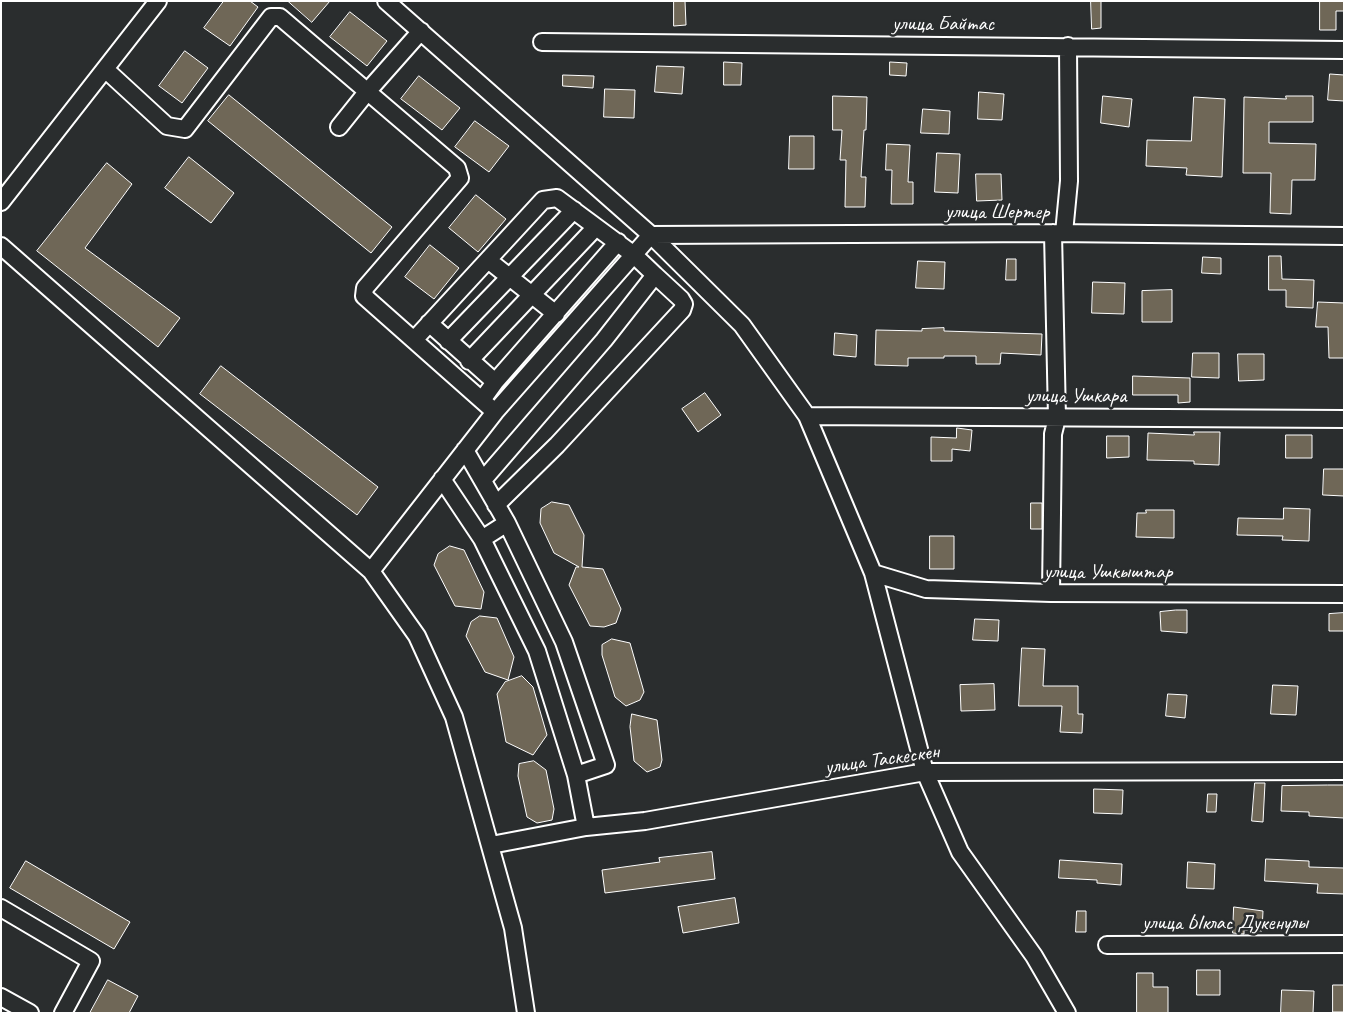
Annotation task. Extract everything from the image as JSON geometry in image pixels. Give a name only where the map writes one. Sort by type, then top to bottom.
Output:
[{"type":"street","points":[[1,202],[158,1]]},
{"type":"street","points":[[386,1],[651,235],[742,325],[808,416],[873,573],[925,772],[960,852],[1034,956],[1067,1013]]},
{"type":"street","points":[[104,70],[168,126],[185,129],[271,17],[280,17],[457,168],[460,178],[365,288],[364,296],[495,412]]},
{"type":"street","points":[[339,127],[421,31]]},
{"type":"street","name":"улица Байтас","points":[[542,42],[1344,50]]},
{"type":"street","points":[[1051,594],[1052,434],[1056,418],[1059,233],[1069,181],[1068,46]]},
{"type":"street","points":[[414,340],[543,200],[557,198],[634,254],[684,304],[682,310],[557,445],[496,505]]},
{"type":"street","points":[[448,341],[574,210]]},
{"type":"street","points":[[469,361],[596,227]]},
{"type":"street","name":"улица Шертер","points":[[651,235],[1059,233],[1344,236]]},
{"type":"street","points":[[371,572],[495,412],[651,235]]},
{"type":"street","points":[[482,400],[495,382],[618,242]]},
{"type":"street","points":[[1,246],[371,572],[417,636],[454,717],[514,928],[526,1013]]},
{"type":"street","points":[[488,260],[511,276],[556,314]]},
{"type":"street","points":[[483,480],[604,340],[655,275]]},
{"type":"street","points":[[429,323],[469,361],[495,382]]},
{"type":"street","name":"улица Ушкара","points":[[808,416],[910,415],[1056,418],[1344,419]]},
{"type":"street","points":[[465,450],[507,523],[564,642],[606,765],[576,775]]},
{"type":"street","points":[[442,479],[482,539],[537,651],[576,775],[586,827]]},
{"type":"street","points":[[482,539],[507,523]]},
{"type":"street","name":"улица Ушкыштар","points":[[873,573],[926,589],[1051,594],[1344,594]]},
{"type":"street","points":[[537,651],[564,642]]},
{"type":"street","name":"улица Таскескен","points":[[491,845],[586,827],[645,821],[925,772],[1344,771]]},
{"type":"street","points":[[1,908],[91,961],[63,1013]]},
{"type":"street","name":"улица Ыклас Дукенулы","points":[[1107,945],[1344,944]]},
{"type":"street","points":[[1,996],[30,1013]]},
{"type":"building","points":[[224,1],[250,1],[258,7],[230,46],[204,28]]},
{"type":"building","points":[[288,1],[330,1],[312,22]]},
{"type":"building","points":[[674,1],[685,1],[686,25],[674,26]]},
{"type":"building","points":[[1091,1],[1101,1],[1101,28],[1092,29]]},
{"type":"building","points":[[1320,1],[1344,1],[1344,11],[1336,11],[1336,30],[1320,30]]},
{"type":"building","points":[[350,12],[387,41],[367,66],[330,37]]},
{"type":"building","points":[[185,51],[208,68],[182,103],[159,86]]},
{"type":"building","points":[[724,62],[742,63],[741,85],[724,85]]},
{"type":"building","points":[[890,62],[907,63],[906,76],[890,75]]},
{"type":"building","points":[[657,66],[684,67],[682,94],[655,92]]},
{"type":"building","points":[[1330,74],[1344,75],[1344,101],[1328,100]]},
{"type":"building","points":[[563,75],[594,76],[593,88],[563,86]]},
{"type":"building","points":[[419,76],[460,108],[442,130],[401,99]]},
{"type":"building","points":[[605,89],[635,90],[634,118],[604,117]]},
{"type":"building","points":[[979,92],[1004,94],[1002,120],[978,119]]},
{"type":"building","points":[[229,95],[392,227],[371,253],[208,121]]},
{"type":"building","points":[[833,96],[867,97],[861,177],[866,177],[865,207],[845,207],[846,160],[840,160],[842,130],[833,130]]},
{"type":"building","points":[[1103,96],[1132,99],[1129,127],[1101,123]]},
{"type":"building","points":[[1286,96],[1313,96],[1313,122],[1269,122],[1269,143],[1316,144],[1315,180],[1292,180],[1291,214],[1270,213],[1271,173],[1243,173],[1244,97],[1286,99]]},
{"type":"building","points":[[1194,97],[1225,99],[1222,177],[1186,175],[1187,168],[1146,166],[1147,140],[1191,141]]},
{"type":"building","points":[[923,109],[950,111],[949,134],[921,133]]},
{"type":"building","points":[[475,121],[509,146],[489,172],[455,147]]},
{"type":"building","points":[[790,136],[814,136],[814,169],[789,169]]},
{"type":"building","points":[[887,144],[910,145],[908,182],[913,182],[913,204],[891,204],[892,170],[886,170]]},
{"type":"building","points":[[937,153],[960,154],[958,193],[935,192]]},
{"type":"building","points":[[189,157],[234,193],[211,223],[165,188]]},
{"type":"building","points":[[107,163],[132,184],[85,248],[180,318],[158,347],[37,251]]},
{"type":"building","points":[[976,174],[1001,174],[1002,200],[977,201]]},
{"type":"building","points":[[476,195],[506,219],[478,252],[449,228]]},
{"type":"building","points":[[430,245],[459,268],[434,299],[405,277]]},
{"type":"building","points":[[1269,256],[1281,256],[1282,279],[1314,280],[1313,308],[1286,307],[1286,290],[1269,290]]},
{"type":"building","points":[[1203,257],[1221,258],[1221,274],[1202,273]]},
{"type":"building","points":[[1007,259],[1016,259],[1016,280],[1006,280]]},
{"type":"building","points":[[918,261],[945,262],[944,289],[916,288]]},
{"type":"building","points":[[1093,282],[1125,283],[1124,314],[1092,313]]},
{"type":"building","points":[[1172,290],[1172,322],[1142,322],[1142,291]]},
{"type":"building","points":[[1318,302],[1344,303],[1344,358],[1329,358],[1328,327],[1316,327]]},
{"type":"building","points":[[944,328],[944,331],[1042,334],[1041,355],[1001,353],[1000,364],[976,364],[976,356],[944,356],[944,358],[908,358],[908,366],[875,365],[876,330],[922,331],[922,329]]},
{"type":"building","points":[[835,333],[857,335],[856,357],[834,355]]},
{"type":"building","points":[[1193,353],[1219,353],[1219,378],[1192,377]]},
{"type":"building","points":[[1238,354],[1264,354],[1264,380],[1239,381]]},
{"type":"building","points":[[221,366],[378,487],[357,515],[200,394]]},
{"type":"building","points":[[1133,376],[1190,378],[1190,402],[1178,403],[1178,395],[1133,395]]},
{"type":"building","points":[[705,393],[721,415],[698,432],[682,409]]},
{"type":"building","points":[[957,428],[972,430],[970,451],[952,449],[952,461],[931,461],[931,437],[956,438]]},
{"type":"building","points":[[1194,432],[1220,432],[1219,465],[1194,464],[1194,461],[1147,460],[1148,433],[1194,435]]},
{"type":"building","points":[[1286,435],[1312,435],[1312,458],[1286,458]]},
{"type":"building","points":[[1107,436],[1129,436],[1129,457],[1107,458]]},
{"type":"building","points":[[1324,469],[1344,469],[1344,496],[1323,495]]},
{"type":"building","points":[[552,502],[569,505],[584,535],[582,567],[603,569],[621,609],[616,623],[604,627],[590,626],[569,585],[576,567],[579,567],[554,553],[540,523],[541,509]]},
{"type":"building","points":[[1031,503],[1042,503],[1042,529],[1031,529]]},
{"type":"building","points":[[1284,508],[1310,509],[1309,541],[1282,540],[1283,536],[1237,535],[1238,518],[1283,519]]},
{"type":"building","points":[[1146,510],[1174,510],[1174,538],[1136,537],[1137,513],[1146,513]]},
{"type":"building","points":[[930,536],[954,536],[954,569],[930,569]]},
{"type":"building","points":[[450,546],[464,550],[484,592],[481,609],[455,606],[434,565],[438,554]]},
{"type":"building","points":[[1187,610],[1187,633],[1161,631],[1160,612]]},
{"type":"building","points":[[1344,613],[1344,631],[1329,631],[1329,614]]},
{"type":"building","points":[[480,616],[497,618],[514,657],[508,680],[485,672],[466,636],[471,622]]},
{"type":"building","points":[[975,619],[999,620],[998,641],[973,640]]},
{"type":"building","points":[[612,639],[630,643],[644,692],[640,700],[626,706],[615,697],[602,655],[602,645]]},
{"type":"building","points":[[1022,648],[1045,649],[1043,686],[1078,686],[1078,714],[1083,714],[1082,733],[1060,732],[1062,706],[1019,706]]},
{"type":"building","points":[[522,676],[533,687],[547,735],[533,755],[506,742],[497,694],[505,682]]},
{"type":"building","points":[[994,684],[995,710],[961,711],[960,685]]},
{"type":"building","points":[[1273,685],[1298,686],[1296,715],[1271,714]]},
{"type":"building","points":[[1168,694],[1187,695],[1185,718],[1166,716]]},
{"type":"building","points":[[632,714],[657,720],[662,760],[660,767],[647,772],[634,761],[630,727]]},
{"type":"building","points":[[534,761],[546,770],[554,809],[552,820],[537,823],[527,817],[518,776],[519,764]]},
{"type":"building","points":[[1255,783],[1265,783],[1263,822],[1252,821]]},
{"type":"building","points":[[1344,785],[1344,818],[1309,816],[1309,812],[1281,811],[1282,786]]},
{"type":"building","points":[[1094,789],[1123,790],[1122,814],[1094,813]]},
{"type":"building","points":[[1208,794],[1217,794],[1216,812],[1207,812]]},
{"type":"building","points":[[712,852],[715,879],[605,893],[602,870],[660,862],[659,858]]},
{"type":"building","points":[[1266,859],[1309,861],[1309,867],[1344,868],[1344,894],[1317,893],[1318,884],[1265,881]]},
{"type":"building","points":[[1060,860],[1122,864],[1121,885],[1097,883],[1097,880],[1059,878]]},
{"type":"building","points":[[26,861],[130,922],[114,949],[10,888]]},
{"type":"building","points":[[1188,862],[1215,864],[1214,889],[1187,888]]},
{"type":"building","points":[[735,898],[739,923],[683,933],[678,907]]},
{"type":"building","points":[[1234,907],[1263,911],[1262,931],[1244,930],[1244,934],[1233,933]]},
{"type":"building","points":[[1077,911],[1086,911],[1086,932],[1076,932]]},
{"type":"building","points":[[1197,970],[1220,970],[1220,995],[1197,995]]},
{"type":"building","points":[[1137,973],[1153,973],[1153,987],[1168,987],[1168,1013],[1137,1013]]},
{"type":"building","points":[[108,980],[138,996],[129,1013],[90,1013]]},
{"type":"building","points":[[1333,985],[1344,985],[1344,1012],[1333,1012]]},
{"type":"building","points":[[1282,990],[1314,991],[1313,1013],[1281,1013]]}]
